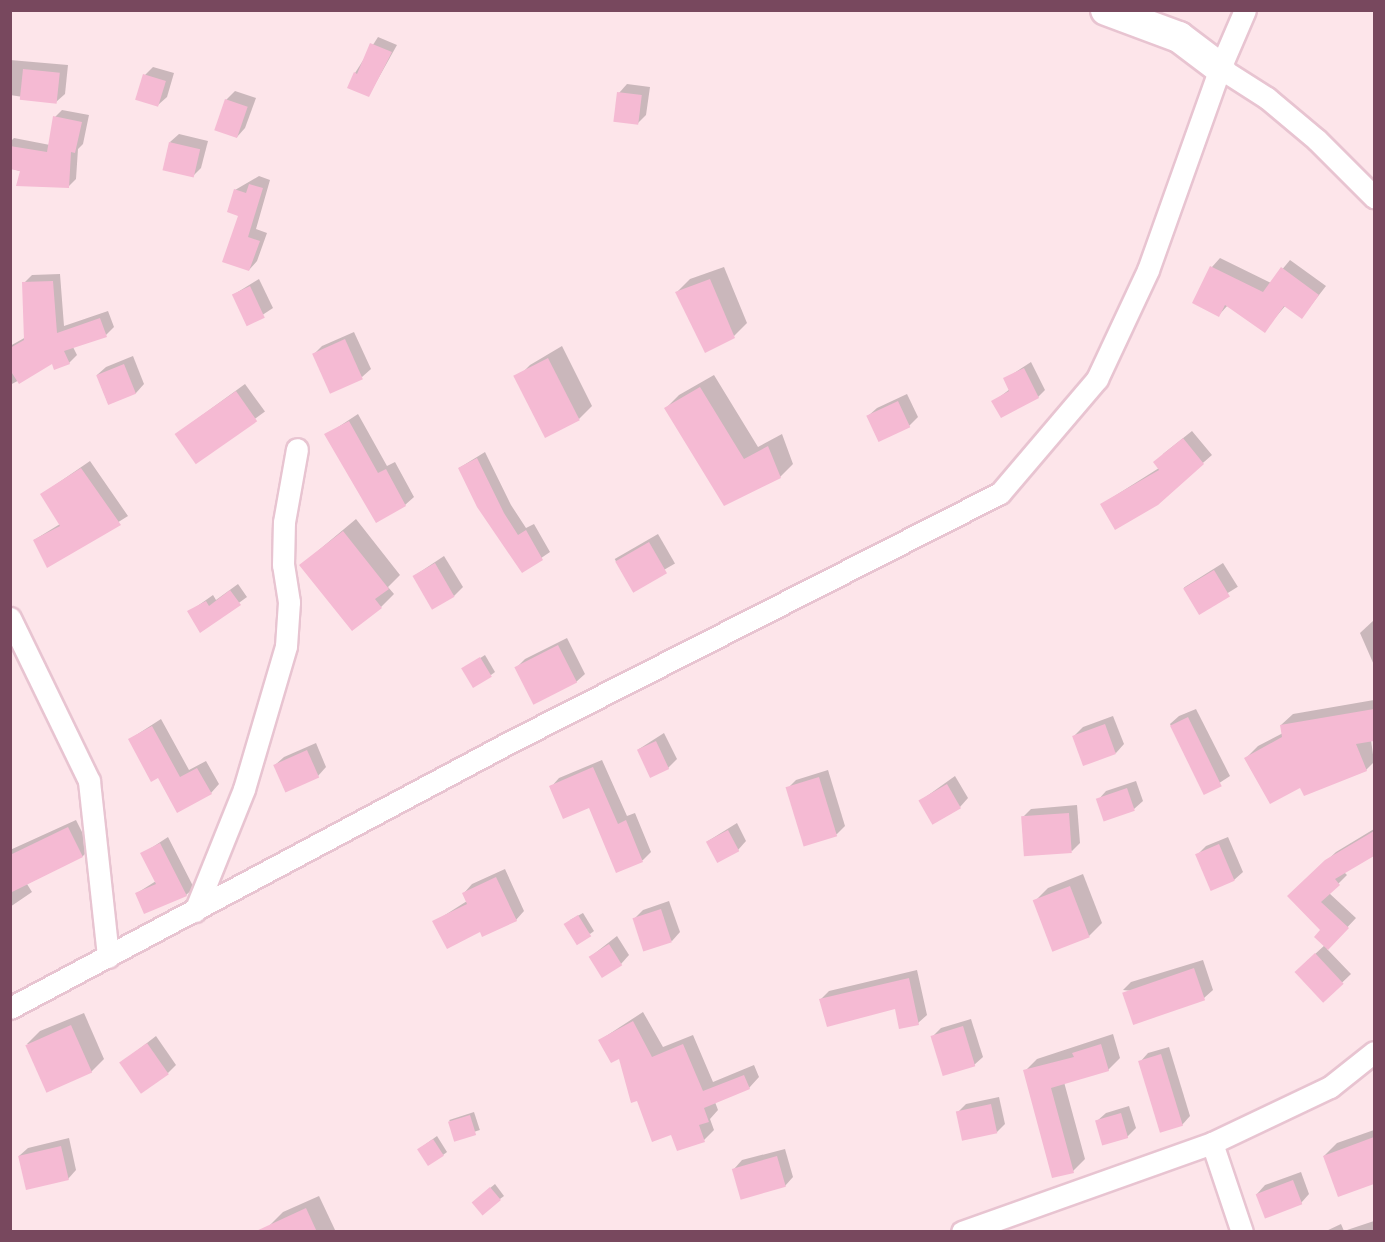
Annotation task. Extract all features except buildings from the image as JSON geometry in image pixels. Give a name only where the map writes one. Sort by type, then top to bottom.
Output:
[{"type":"street","points":[[1106,10],[1179,37],[1220,68],[1267,98],[1317,140],[1374,197]]},
{"type":"street","points":[[10,1008],[512,741],[1000,493],[1097,379],[1148,270],[1220,68],[1245,10]]},
{"type":"street","points":[[195,911],[244,789],[286,646],[290,602],[283,565],[284,522],[297,449]]},
{"type":"street","points":[[10,618],[89,781],[108,957]]},
{"type":"street","points":[[963,1232],[1212,1143],[1330,1087],[1374,1053]]},
{"type":"street","points":[[1212,1143],[1242,1232]]}]
